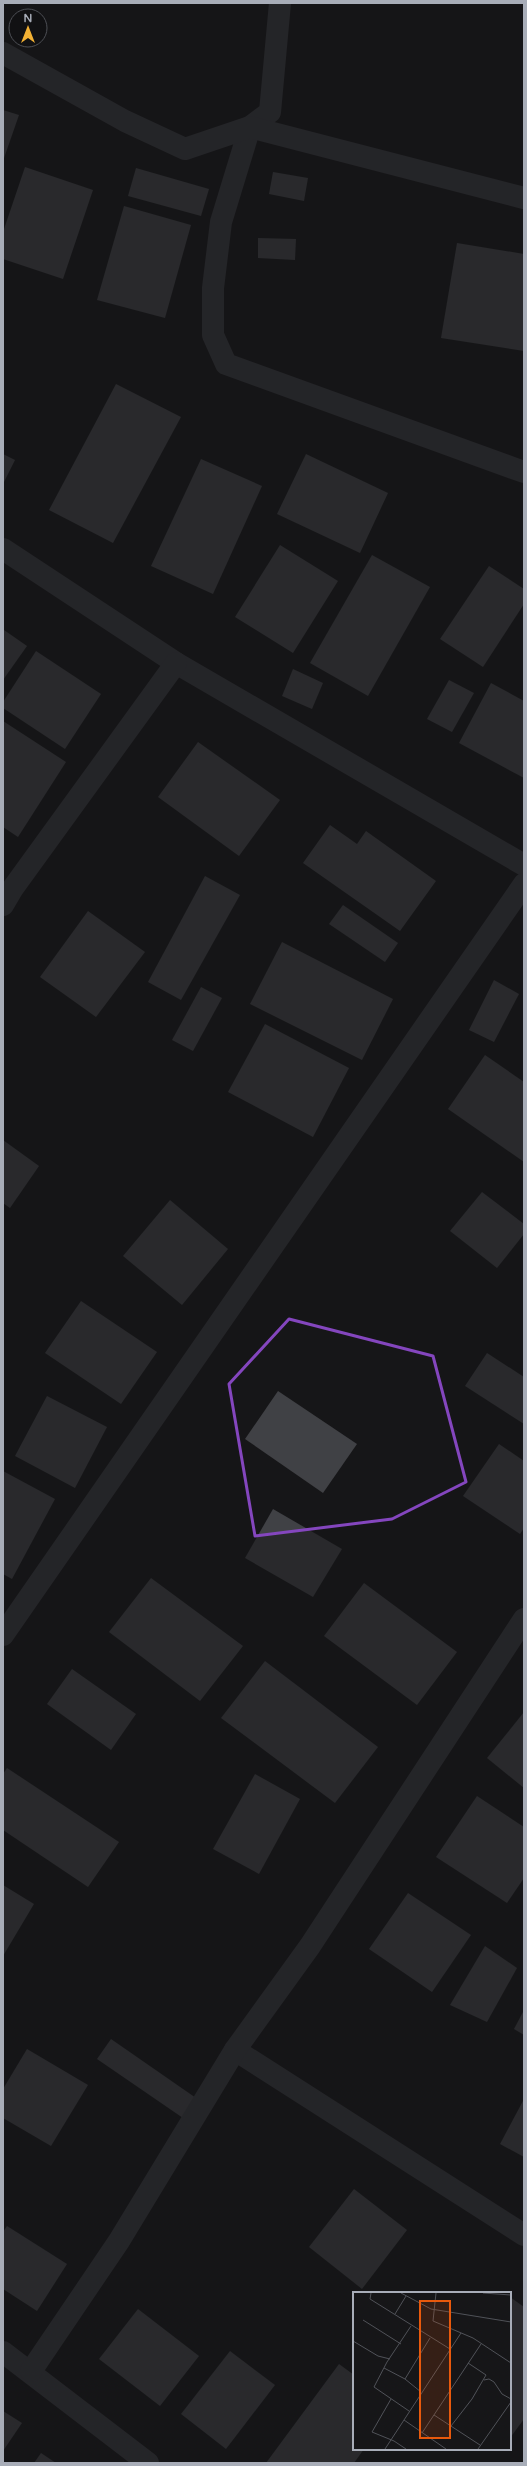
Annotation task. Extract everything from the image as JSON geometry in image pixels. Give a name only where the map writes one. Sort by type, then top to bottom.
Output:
[{"type":"street","points":[[3,53],[125,121],[185,149],[250,127],[270,112],[280,3]]},
{"type":"street","points":[[250,127],[524,198]]},
{"type":"street","points":[[250,127],[221,222],[213,288],[213,335],[226,364],[524,472]]},
{"type":"street","points":[[3,549],[176,663],[524,865]]},
{"type":"street","points":[[3,906],[176,663]]},
{"type":"street","points":[[4,1632],[524,884]]},
{"type":"street","points":[[31,2371],[119,2241],[235,2050],[310,1946],[524,1619]]},
{"type":"street","points":[[235,2050],[524,2235]]},
{"type":"street","points":[[3,2352],[31,2371],[148,2463]]},
{"type":"highlighted area","points":[[289,1319],[433,1356],[466,1482],[392,1519],[255,1536],[229,1384]]},
{"type":"building","points":[[3,110],[19,115],[3,161]]},
{"type":"building","points":[[25,167],[93,190],[63,279],[3,259],[3,232]]},
{"type":"building","points":[[136,168],[209,189],[201,216],[128,196]]},
{"type":"building","points":[[273,172],[308,178],[304,201],[269,194]]},
{"type":"building","points":[[124,206],[191,225],[165,318],[97,300]]},
{"type":"building","points":[[258,238],[296,239],[295,260],[258,258]]},
{"type":"building","points":[[457,243],[524,254],[524,351],[441,338]]},
{"type":"building","points":[[116,384],[181,417],[113,543],[49,510]]},
{"type":"building","points":[[3,454],[15,460],[3,484]]},
{"type":"building","points":[[306,454],[388,493],[360,553],[277,514]]},
{"type":"building","points":[[201,459],[262,486],[213,594],[151,566]]},
{"type":"building","points":[[280,545],[338,581],[293,653],[235,617]]},
{"type":"building","points":[[372,555],[430,587],[368,696],[310,663]]},
{"type":"building","points":[[489,566],[524,589],[524,604],[483,667],[440,639]]},
{"type":"building","points":[[4,630],[27,646],[3,680],[3,632]]},
{"type":"building","points":[[36,651],[101,694],[65,749],[3,708],[3,702]]},
{"type":"building","points":[[293,669],[323,683],[312,709],[282,696]]},
{"type":"building","points":[[449,680],[474,693],[452,732],[427,719]]},
{"type":"building","points":[[491,683],[524,701],[524,778],[459,743]]},
{"type":"building","points":[[3,721],[66,762],[18,837],[3,827]]},
{"type":"building","points":[[198,742],[280,800],[239,856],[158,797]]},
{"type":"building","points":[[330,825],[357,844],[366,831],[436,881],[400,931],[303,863]]},
{"type":"building","points":[[205,876],[240,895],[181,1000],[148,982]]},
{"type":"building","points":[[343,905],[398,943],[385,962],[329,924]]},
{"type":"building","points":[[88,911],[145,952],[96,1017],[40,977]]},
{"type":"building","points":[[282,942],[393,999],[362,1060],[250,1004]]},
{"type":"building","points":[[494,980],[519,994],[494,1042],[469,1030]]},
{"type":"building","points":[[201,987],[222,998],[193,1051],[172,1040]]},
{"type":"building","points":[[265,1024],[349,1068],[313,1137],[228,1092]]},
{"type":"building","points":[[485,1055],[524,1082],[524,1162],[448,1109]]},
{"type":"building","points":[[3,1140],[39,1166],[10,1208],[3,1203]]},
{"type":"building","points":[[482,1192],[524,1224],[524,1234],[497,1268],[450,1231]]},
{"type":"building","points":[[170,1200],[228,1249],[182,1305],[123,1256]]},
{"type":"building","points":[[81,1301],[157,1352],[121,1404],[45,1353]]},
{"type":"building","points":[[487,1353],[524,1377],[524,1424],[465,1386]]},
{"type":"building","points":[[278,1391],[357,1444],[323,1493],[245,1439]]},
{"type":"building","points":[[47,1396],[107,1427],[75,1488],[15,1456]]},
{"type":"building","points":[[499,1444],[524,1461],[524,1528],[520,1534],[463,1496]]},
{"type":"building","points":[[3,1471],[55,1499],[12,1579],[3,1574]]},
{"type":"building","points":[[273,1509],[342,1549],[313,1597],[245,1558]]},
{"type":"building","points":[[151,1578],[243,1646],[200,1701],[109,1632]]},
{"type":"building","points":[[364,1583],[457,1652],[417,1705],[324,1636]]},
{"type":"building","points":[[265,1661],[378,1747],[335,1803],[221,1718]]},
{"type":"building","points":[[72,1669],[136,1714],[111,1750],[47,1704]]},
{"type":"building","points":[[524,1712],[524,1788],[487,1758]]},
{"type":"building","points":[[7,1768],[119,1842],[88,1887],[3,1830],[3,1774]]},
{"type":"building","points":[[255,1774],[300,1799],[259,1874],[213,1849]]},
{"type":"building","points":[[477,1796],[524,1827],[524,1878],[507,1903],[436,1857]]},
{"type":"building","points":[[3,1885],[34,1904],[3,1956]]},
{"type":"building","points":[[408,1893],[471,1935],[432,1992],[369,1949]]},
{"type":"building","points":[[485,1946],[517,1968],[487,2022],[450,2005]]},
{"type":"building","points":[[524,2010],[524,2035],[514,2029]]},
{"type":"building","points":[[111,2039],[196,2098],[183,2118],[97,2059]]},
{"type":"building","points":[[27,2049],[88,2085],[51,2146],[3,2118],[3,2089]]},
{"type":"building","points":[[524,2099],[524,2157],[500,2144]]},
{"type":"building","points":[[354,2189],[407,2230],[362,2289],[309,2247]]},
{"type":"building","points":[[7,2226],[67,2264],[37,2311],[3,2289],[3,2232]]},
{"type":"building","points":[[511,2298],[524,2307],[524,2419],[511,2437]]},
{"type":"building","points":[[138,2309],[199,2356],[160,2406],[99,2359]]},
{"type":"building","points":[[230,2351],[275,2385],[226,2449],[181,2414]]},
{"type":"building","points":[[339,2364],[353,2374],[353,2450],[363,2450],[354,2463],[266,2463]]},
{"type":"building","points":[[3,2411],[22,2423],[3,2451]]},
{"type":"building","points":[[41,2453],[56,2463],[34,2463]]}]
